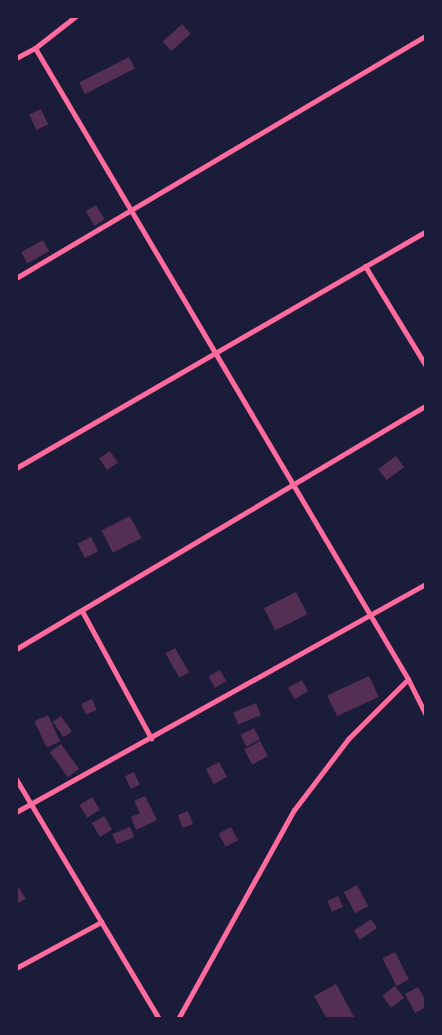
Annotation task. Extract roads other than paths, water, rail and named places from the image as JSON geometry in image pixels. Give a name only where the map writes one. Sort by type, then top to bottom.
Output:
[{"type":"street","points":[[16,58],[35,48],[76,16]]},
{"type":"street","points":[[16,278],[426,36]]},
{"type":"street","points":[[35,48],[408,679],[426,715]]},
{"type":"street","points":[[16,468],[426,231]]},
{"type":"street","points":[[365,266],[426,366]]},
{"type":"street","points":[[16,649],[426,406]]},
{"type":"street","points":[[16,812],[426,584]]},
{"type":"street","points":[[82,611],[151,738]]},
{"type":"street","points":[[178,1019],[294,810],[348,739],[408,679]]},
{"type":"street","points":[[16,780],[159,1019]]},
{"type":"street","points":[[16,968],[101,922]]}]
